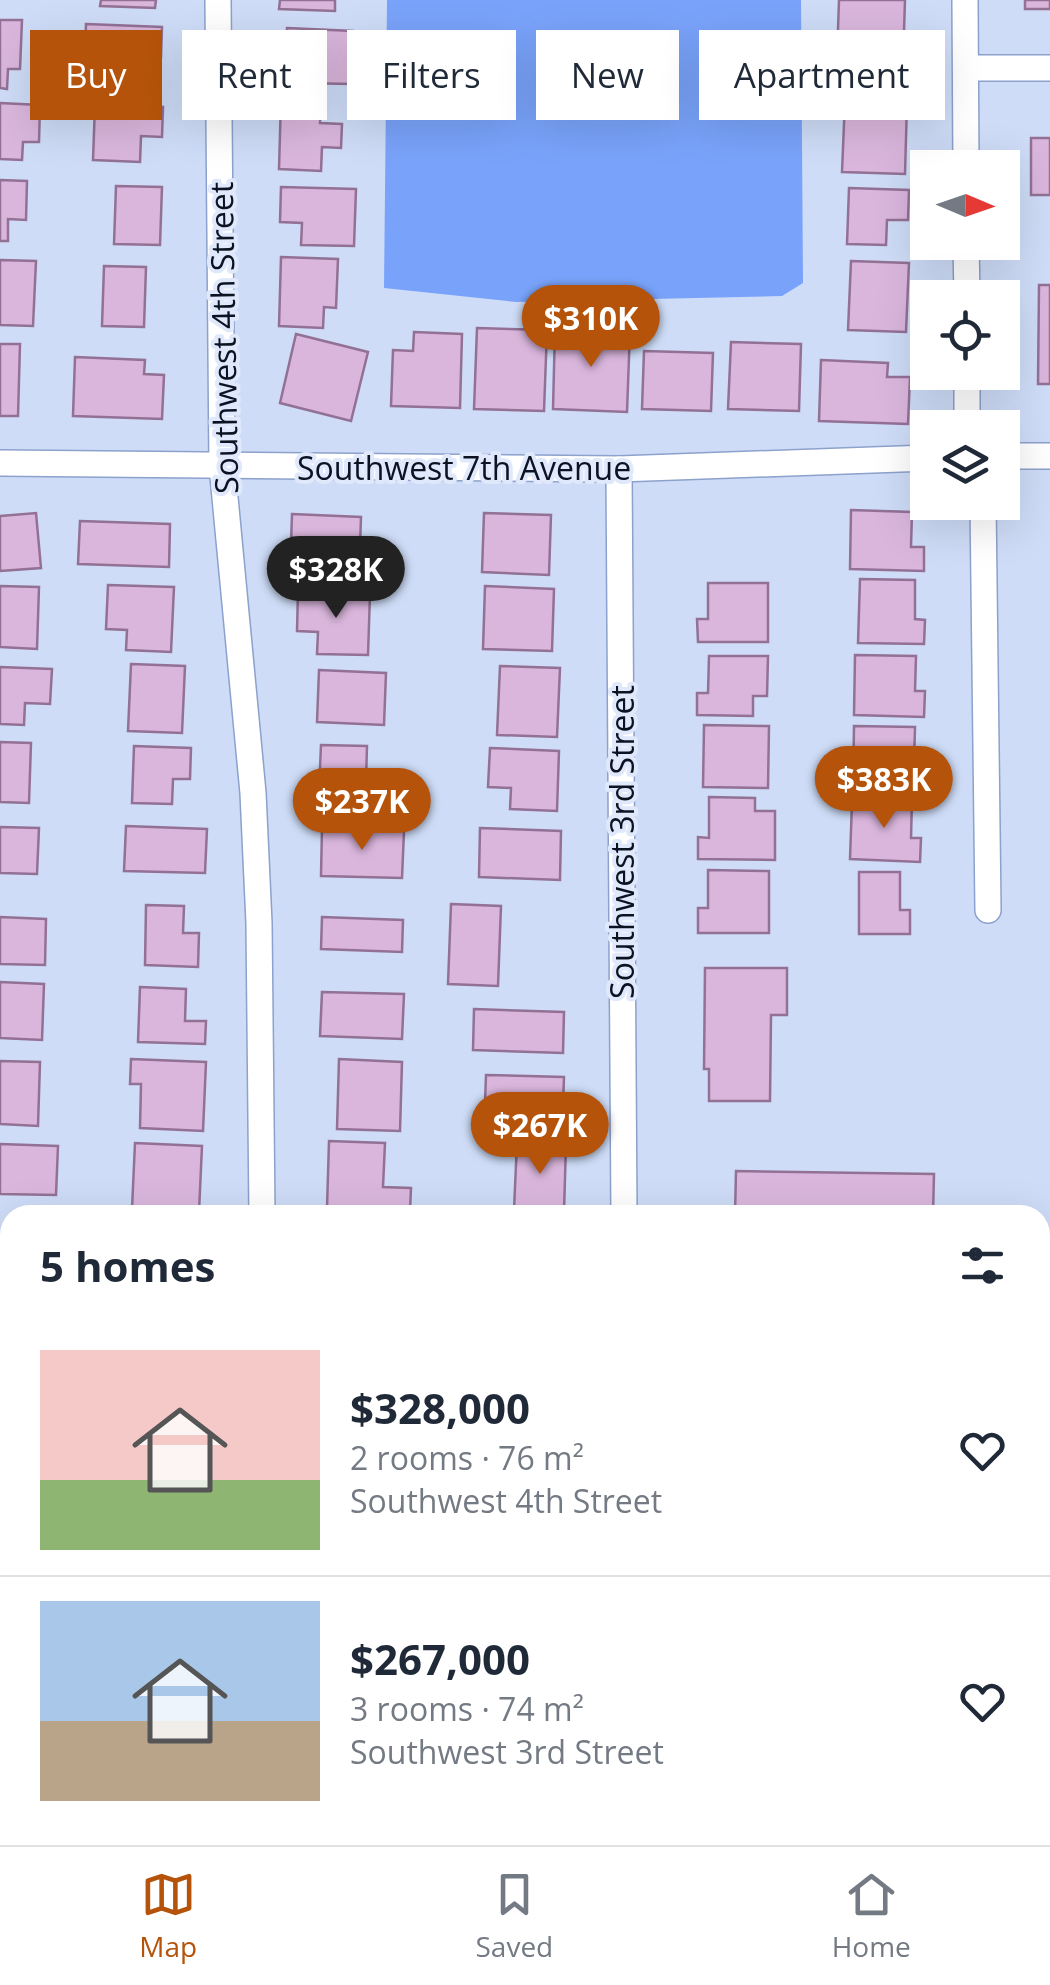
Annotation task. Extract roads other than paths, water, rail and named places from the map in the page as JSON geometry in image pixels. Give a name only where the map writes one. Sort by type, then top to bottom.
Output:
[{"type":"street","name":"Southwest 4th Street","points":[[218,0],[222,466],[254,794],[262,1205]]},
{"type":"street","points":[[965,0],[966,150]]},
{"type":"street","points":[[966,68],[1050,68]]},
{"type":"street","points":[[1020,456],[1050,456]]},
{"type":"street","name":"Southwest 7th Avenue","points":[[0,464],[619,469],[910,459]]},
{"type":"street","name":"Southwest 3rd Street","points":[[619,469],[624,1205]]},
{"type":"street","points":[[983,520],[988,910]]},
{"type":"water","points":[[387,0],[801,0],[801,30],[699,30],[699,120],[802,120],[803,283],[782,296],[516,302],[384,288],[386,120],[516,120],[516,30],[387,30]]}]
